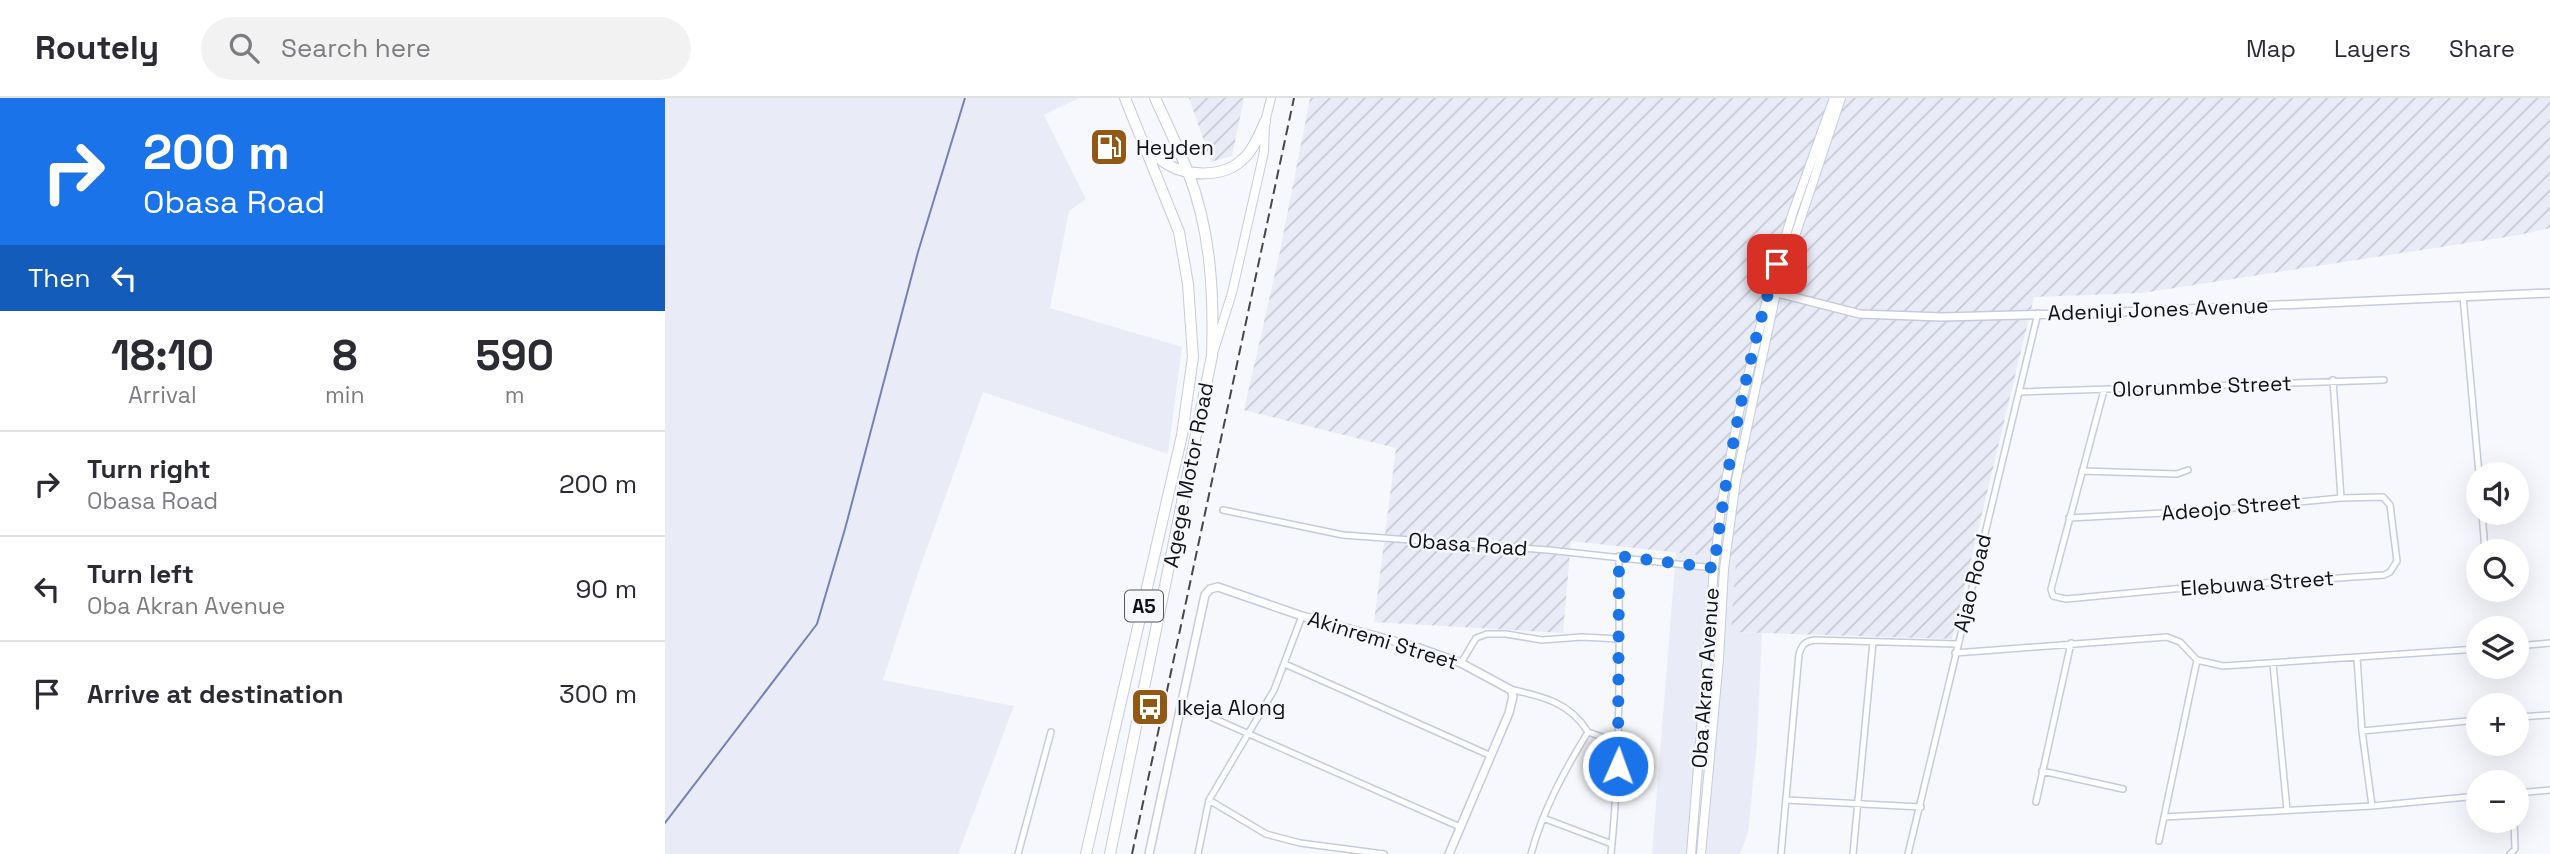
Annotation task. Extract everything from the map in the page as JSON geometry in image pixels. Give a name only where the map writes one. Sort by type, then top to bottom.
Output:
[{"type":"highway","name":"A5","points":[[1125,98],[1143,141]]},
{"type":"highway","name":"A5","points":[[1155,98],[1188,172],[1209,249],[1213,282],[1212,356]]},
{"type":"highway","points":[[1143,141],[1164,162],[1188,172],[1205,174],[1233,167],[1248,154],[1265,122]]},
{"type":"highway","name":"Agege Motor Road","points":[[1086,854],[1182,435],[1193,357],[1184,255],[1171,210],[1143,141]]},
{"type":"highway","name":"Agege Motor Road","points":[[1110,854],[1212,356]]},
{"type":"main road","name":"Agege Motor Road","points":[[1212,356],[1232,293],[1261,165],[1265,122],[1271,98]]},
{"type":"main road","name":"Oba Akran Avenue","points":[[1691,854],[1714,568],[1721,508],[1739,412],[1793,212],[1834,98]]},
{"type":"main road","name":"Oba Akran Avenue","points":[[1701,854],[1729,526],[1748,415],[1772,292],[1842,98]]},
{"type":"street","name":"Adeniyi Jones Avenue","points":[[1772,292],[1860,314],[1942,317],[2097,313],[2550,293]]},
{"type":"street","points":[[2463,296],[2478,462]]},
{"type":"street","name":"Ajao Road","points":[[1908,854],[2038,313]]},
{"type":"street","points":[[2333,380],[2341,498]]},
{"type":"street","name":"Olorunmbe Street","points":[[2019,393],[2384,380]]},
{"type":"street","points":[[2069,518],[2104,390]]},
{"type":"street","points":[[2082,471],[2177,474],[2187,470]]},
{"type":"street","name":"Adeojo Street","points":[[2069,518],[2202,511],[2341,498],[2383,497],[2390,505]]},
{"type":"street","name":"Elebuwa Street","points":[[2069,518],[2051,589],[2053,596],[2066,599],[2384,575],[2390,572],[2397,561],[2390,505]]},
{"type":"street","name":"Obasa Road","points":[[1223,510],[1343,535],[1619,556],[1714,568]]},
{"type":"street","points":[[1611,854],[1619,743],[1619,556]]},
{"type":"street","name":"Akinremi Street","points":[[1181,704],[1205,595],[1210,589],[1218,587],[1302,615],[1376,634],[1461,663],[1509,689]]},
{"type":"street","points":[[1198,854],[1209,800],[1274,690],[1302,615]]},
{"type":"street","points":[[1461,663],[1476,638],[1487,634],[1542,640],[1582,637],[1619,639]]},
{"type":"street","points":[[1955,653],[2167,637],[2180,642],[2197,660],[2223,666],[2466,650]]},
{"type":"street","points":[[1781,854],[1799,654],[1802,646],[1807,641],[1814,640],[1957,644]]},
{"type":"street","points":[[1853,854],[1873,642]]},
{"type":"street","points":[[2036,802],[2071,643]]},
{"type":"street","points":[[2529,645],[2550,643]]},
{"type":"street","points":[[2357,658],[2362,731],[2372,806]]},
{"type":"street","points":[[2159,841],[2197,660]]},
{"type":"street","points":[[1285,664],[1489,755]]},
{"type":"street","points":[[2273,664],[2287,810]]},
{"type":"street","points":[[1509,689],[1543,697],[1570,709],[1588,732],[1619,743]]},
{"type":"street","points":[[1449,854],[1512,702],[1513,696],[1509,689]]},
{"type":"street","points":[[1149,854],[1181,704],[1460,827]]},
{"type":"street","points":[[2529,717],[2550,715]]},
{"type":"street","points":[[2362,731],[2466,721]]},
{"type":"street","points":[[1018,854],[1051,732]]},
{"type":"street","points":[[1531,854],[1561,776],[1588,732]]},
{"type":"street","points":[[2042,771],[2123,789]]},
{"type":"street","points":[[2529,792],[2550,790]]},
{"type":"street","points":[[2164,817],[2372,806],[2466,797]]},
{"type":"street","points":[[1209,800],[1254,828],[1276,837],[1300,843],[1384,854]]},
{"type":"street","points":[[1786,800],[1921,807]]},
{"type":"street","points":[[1543,818],[1612,844]]},
{"type":"street","points":[[2510,854],[2515,849],[2514,833]]},
{"type":"shaded area","points":[[665,98],[1079,98],[1044,115],[1086,199],[1069,211],[1050,308],[1182,347],[1168,454],[983,392],[883,680],[1014,706],[958,854],[665,854]]},
{"type":"shaded area","points":[[1189,98],[1244,98],[1232,156],[1211,162]]},
{"type":"shaded area","points":[[1310,98],[2550,98],[2550,228],[2142,293],[2034,297],[1952,639],[1731,632],[1736,559],[1571,541],[1563,633],[1374,622],[1396,448],[1244,410],[1279,256]]},
{"type":"shaded area","points":[[1676,552],[1737,559],[1732,632],[1762,633],[1757,743],[1748,833],[1740,854],[1652,854]]},
{"type":"waterway","points":[[665,823],[817,624],[845,529],[918,252],[965,98]]},
{"type":"railway","points":[[1132,854],[1294,98]]},
{"type":"place","name":"Heyden","points":[[1109,147]]},
{"type":"place","name":"Ikeja Along","points":[[1150,707]]},
{"type":"route","points":[[1618,766],[1619,556],[1714,568],[1721,508],[1739,412],[1777,264]]}]
